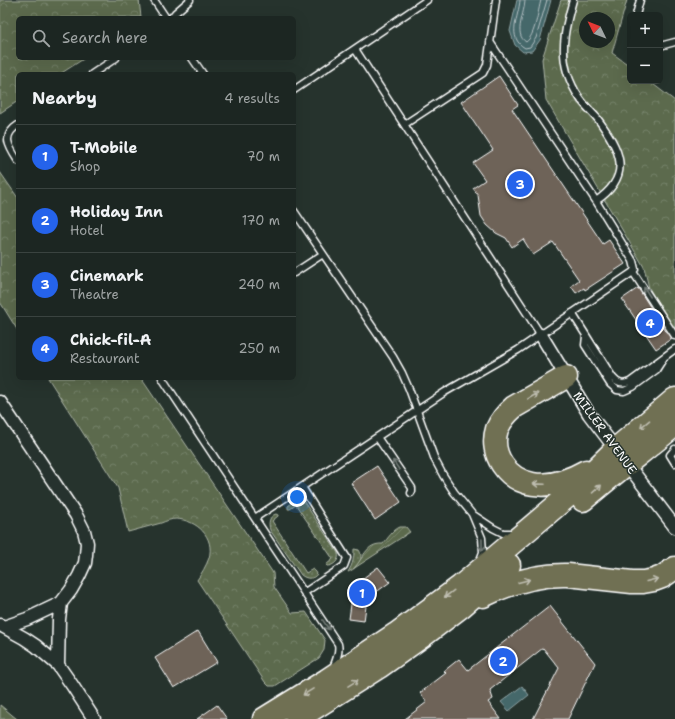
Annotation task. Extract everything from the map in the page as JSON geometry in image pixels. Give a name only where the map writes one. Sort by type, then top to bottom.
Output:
[{"type":"highway","points":[[566,377],[514,407],[507,413],[497,429],[495,440],[499,460],[503,467],[512,476],[522,481],[533,484],[546,484],[576,477],[615,459],[675,425]]},
{"type":"highway","points":[[264,719],[327,680],[402,629],[472,576],[615,459],[675,399]]},
{"type":"highway","points":[[297,719],[379,667],[462,606],[603,483],[615,459]]},
{"type":"highway","points":[[462,606],[486,594],[523,580],[568,575],[643,582],[662,577],[675,568]]},
{"type":"street","name":"MILLER AVENUE","points":[[541,335],[615,459],[675,527]]},
{"type":"street","points":[[0,402],[76,516],[84,531],[87,542],[85,563],[71,590],[61,603],[27,619],[2,626]]},
{"type":"street","points":[[58,665],[59,619],[61,603]]},
{"type":"street","points":[[2,626],[36,646],[58,665],[94,719]]},
{"type":"lane","points":[[154,0],[165,16]]},
{"type":"lane","points":[[173,16],[190,0]]},
{"type":"lane","points":[[296,89],[427,0]]},
{"type":"lane","points":[[405,124],[483,72],[487,65],[496,0]]},
{"type":"lane","points":[[573,0],[565,33],[564,54],[567,73],[573,88],[579,97],[609,136],[620,160],[620,170],[617,180],[605,196],[596,201]]},
{"type":"lane","points":[[637,12],[640,0]]},
{"type":"lane","points":[[490,42],[596,201],[634,261],[633,272],[675,336]]},
{"type":"lane","points":[[663,45],[675,42]]},
{"type":"lane","points":[[355,49],[541,335]]},
{"type":"lane","points":[[95,72],[113,60]]},
{"type":"lane","points":[[193,60],[202,72]]},
{"type":"lane","points":[[16,126],[12,129],[8,144],[16,158]]},
{"type":"lane","points":[[296,214],[393,357],[402,374],[438,465],[454,492],[472,514],[482,538],[483,552],[472,576]]},
{"type":"lane","points":[[296,272],[323,254]]},
{"type":"lane","points":[[255,518],[450,388],[504,358],[541,335],[633,272]]},
{"type":"lane","points":[[572,313],[613,378],[618,383],[624,384],[630,382],[675,349]]},
{"type":"lane","points":[[163,380],[338,644],[339,651],[337,659],[327,680]]},
{"type":"lane","points":[[377,437],[412,488],[411,493]]},
{"type":"lane","points":[[675,449],[670,455],[675,463]]},
{"type":"lane","points":[[302,487],[348,558],[344,566],[304,592]]},
{"type":"lane","points":[[472,514],[503,533],[514,533],[528,530]]},
{"type":"green space","points":[[0,0],[139,0],[141,16],[16,16],[16,60],[82,60],[63,72],[16,72],[16,102],[0,113]]},
{"type":"green space","points":[[561,0],[627,0],[615,42],[615,12],[579,12],[579,48],[613,48],[612,53],[627,64],[627,84],[653,84],[675,101],[675,329],[649,288],[644,267],[546,100],[542,59]]},
{"type":"green space","points":[[0,172],[16,195],[16,328],[0,302]]},
{"type":"green space","points":[[49,380],[142,380],[273,573],[274,587],[292,613],[306,612],[325,640],[324,650],[319,658],[275,686],[269,686],[197,580],[209,558],[210,550],[207,537],[203,531],[191,523],[176,519],[128,532],[118,488]]},
{"type":"green space","points":[[296,500],[301,500],[304,502],[338,553],[338,558],[334,564],[330,566],[326,565],[333,559],[296,505],[288,509],[288,506]]},
{"type":"green space","points":[[276,514],[278,516],[272,521],[306,573],[313,569],[316,572],[317,574],[314,577],[307,578],[301,575],[270,530],[270,520],[272,516]]},
{"type":"green space","points":[[406,527],[410,532],[353,569],[368,549],[377,544],[383,544],[397,528]]},
{"type":"green space","points":[[354,549],[359,550],[361,557],[357,566],[348,572],[353,561]]},
{"type":"green space","points":[[0,705],[17,719],[0,719]]},
{"type":"water","points":[[517,0],[551,0],[540,40],[532,51],[523,52],[515,45],[510,31]]},
{"type":"water","points":[[522,686],[529,695],[509,711],[501,702]]},
{"type":"building","points":[[499,76],[518,105],[512,109],[603,244],[609,240],[625,264],[585,290],[584,288],[576,293],[571,286],[579,280],[553,242],[533,255],[523,239],[512,247],[506,238],[496,233],[487,225],[481,216],[478,195],[473,188],[485,180],[473,163],[493,150],[461,102]]},
{"type":"building","points":[[638,288],[671,339],[656,349],[622,299]]},
{"type":"building","points":[[377,466],[401,502],[375,520],[351,483]]},
{"type":"building","points":[[378,567],[390,582],[367,599],[364,621],[349,619],[352,597],[347,590]]},
{"type":"building","points":[[550,606],[595,663],[568,719],[533,719],[559,668],[543,648],[490,690],[493,699],[488,702],[501,719],[405,719],[427,702],[420,693],[446,673],[444,671],[459,659],[468,670]]},
{"type":"building","points":[[198,631],[217,662],[174,688],[155,658]]},
{"type":"building","points":[[217,705],[227,719],[197,719]]},
{"type":"place","name":"Cinemark","points":[[520,184]]},
{"type":"place","name":"Chick-fil-A","points":[[650,323]]},
{"type":"place","name":"T-Mobile","points":[[362,593]]},
{"type":"place","name":"Holiday Inn","points":[[503,661]]}]
